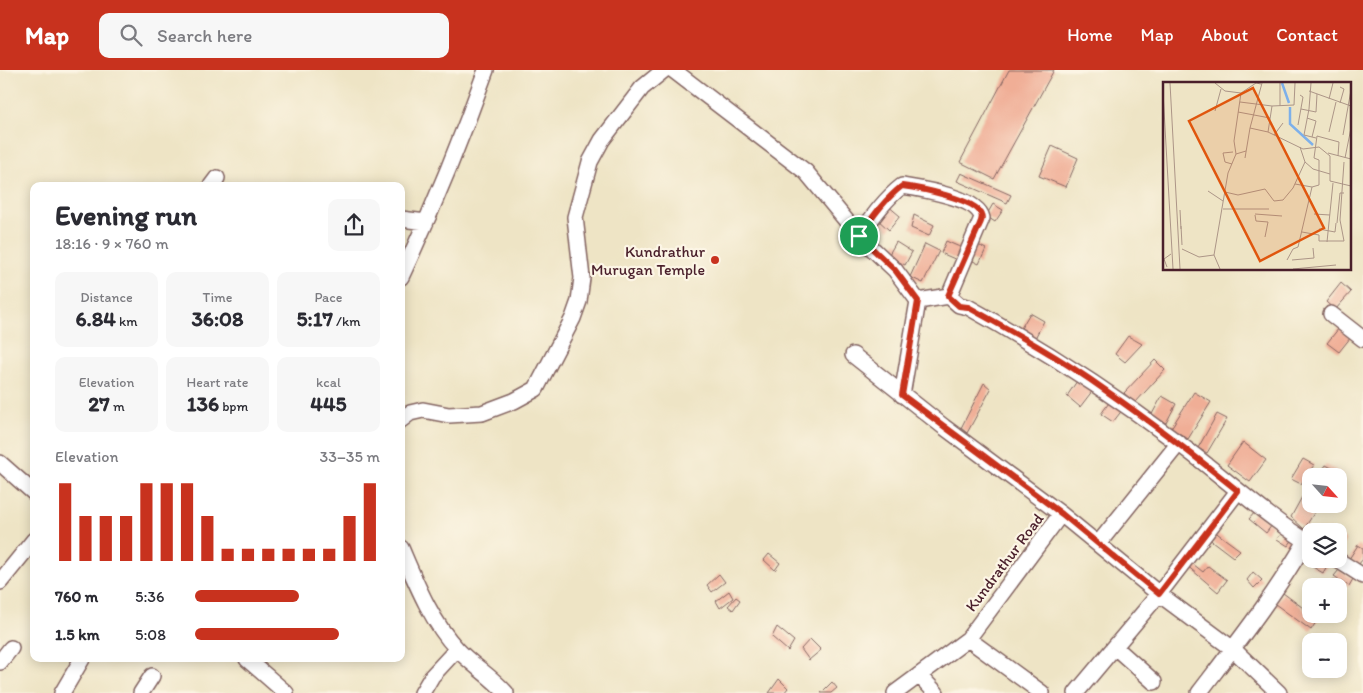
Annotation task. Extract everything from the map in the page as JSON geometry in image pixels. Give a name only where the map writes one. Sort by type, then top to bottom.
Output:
[{"type":"street","points":[[405,268],[468,120],[486,70]]},
{"type":"street","points":[[405,417],[410,413],[423,410],[449,415],[482,413],[514,401],[536,389],[573,318],[579,301],[582,278],[575,217],[590,162],[602,140],[642,88],[664,70]]},
{"type":"street","points":[[673,70],[806,172],[859,236],[895,270],[918,301],[902,395]]},
{"type":"street","points":[[859,236],[878,210],[902,186],[944,194],[976,208],[981,213],[982,218],[948,296]]},
{"type":"street","points":[[405,219],[426,222]]},
{"type":"street","points":[[918,301],[948,296]]},
{"type":"street","points":[[948,296],[959,306],[968,307],[1043,350],[1104,389],[1179,443],[1238,491],[1302,537]]},
{"type":"street","points":[[1331,314],[1360,332]]},
{"type":"street","points":[[853,355],[902,395],[1062,514]]},
{"type":"street","points":[[1098,544],[1179,443]]},
{"type":"street","points":[[0,463],[30,489]]},
{"type":"street","points":[[1076,693],[1116,648],[1238,491]]},
{"type":"street","name":"Kundrathur Road","points":[[895,693],[968,639],[1062,514],[1159,594],[1233,649],[1279,693]]},
{"type":"street","points":[[0,582],[30,545]]},
{"type":"street","points":[[1199,693],[1302,552]]},
{"type":"street","points":[[1347,566],[1363,576]]},
{"type":"street","points":[[406,571],[434,617],[457,649],[496,682],[506,693]]},
{"type":"street","points":[[968,639],[1042,693]]},
{"type":"street","points":[[0,662],[11,648]]},
{"type":"street","points":[[1116,648],[1154,682]]},
{"type":"street","points":[[422,693],[432,676],[457,649]]},
{"type":"street","points":[[62,693],[80,662]]},
{"type":"street","points":[[250,662],[286,693]]},
{"type":"street","points":[[920,674],[936,693]]},
{"type":"street","points":[[141,693],[152,676]]},
{"type":"building","points":[[1009,70],[1054,70],[994,179],[960,162]]},
{"type":"building","points":[[1052,146],[1078,158],[1066,187],[1039,176]]},
{"type":"building","points":[[961,173],[1011,195],[1007,203],[957,181]]},
{"type":"building","points":[[993,204],[1003,210],[995,222],[986,216]]},
{"type":"building","points":[[887,205],[900,216],[889,230],[876,218]]},
{"type":"building","points":[[914,215],[934,225],[929,236],[911,228]]},
{"type":"building","points":[[946,241],[962,248],[957,260],[941,253]]},
{"type":"building","points":[[896,242],[912,252],[905,265],[888,256]]},
{"type":"building","points":[[974,243],[986,249],[979,264],[967,258]]},
{"type":"building","points":[[925,244],[939,251],[923,283],[910,277]]},
{"type":"building","points":[[1341,283],[1351,292],[1335,310],[1326,302]]},
{"type":"building","points":[[1030,313],[1044,321],[1035,338],[1020,330]]},
{"type":"building","points":[[1339,328],[1351,337],[1339,352],[1327,343]]},
{"type":"building","points":[[1128,336],[1142,344],[1125,362],[1115,354]]},
{"type":"building","points":[[1155,360],[1165,370],[1135,403],[1124,393]]},
{"type":"building","points":[[1079,378],[1093,390],[1080,407],[1067,396]]},
{"type":"building","points":[[984,383],[991,389],[967,433],[961,428]]},
{"type":"building","points":[[1194,392],[1211,402],[1188,439],[1171,428]]},
{"type":"building","points":[[1162,396],[1176,404],[1166,423],[1151,416]]},
{"type":"building","points":[[1111,400],[1123,409],[1113,422],[1101,414]]},
{"type":"building","points":[[1217,414],[1227,419],[1207,453],[1198,448]]},
{"type":"building","points":[[1243,442],[1266,460],[1250,482],[1227,465]]},
{"type":"building","points":[[1303,459],[1314,465],[1312,468],[1302,468],[1301,484],[1291,479]]},
{"type":"building","points":[[1302,497],[1302,513],[1314,513],[1308,523],[1302,523],[1302,527],[1291,517]]},
{"type":"building","points":[[1255,512],[1272,525],[1266,533],[1249,519]]},
{"type":"building","points":[[1284,530],[1294,538],[1288,546],[1277,539]]},
{"type":"building","points":[[1214,531],[1240,550],[1233,557],[1208,538]]},
{"type":"building","points":[[1358,545],[1363,548],[1363,559],[1358,565],[1349,559]]},
{"type":"building","points":[[769,554],[780,563],[775,570],[764,560]]},
{"type":"building","points":[[1188,560],[1203,572],[1208,566],[1227,580],[1218,592],[1185,564]]},
{"type":"building","points":[[1314,568],[1326,568],[1323,573]]},
{"type":"building","points":[[1339,570],[1353,579],[1349,586],[1347,585],[1347,578],[1337,578],[1334,576]]},
{"type":"building","points":[[1253,572],[1262,580],[1254,588],[1247,580]]},
{"type":"building","points":[[719,574],[725,582],[712,592],[707,585]]},
{"type":"building","points":[[729,591],[733,598],[720,608],[716,601]]},
{"type":"building","points":[[1283,593],[1302,607],[1302,623],[1315,623],[1311,630],[1275,604]]},
{"type":"building","points":[[736,597],[740,600],[733,610],[728,606]]},
{"type":"building","points":[[777,627],[794,641],[788,651],[772,637]]},
{"type":"building","points":[[810,639],[821,650],[809,660],[801,649]]},
{"type":"building","points":[[779,679],[788,688],[784,693],[769,693]]},
{"type":"building","points":[[832,682],[837,688],[831,693],[821,693]]},
{"type":"place","name":"Kundrathur Murugan Temple","points":[[715,260]]},
{"type":"route","points":[[902,186],[944,194],[976,208],[981,213],[982,218],[948,296],[959,306],[968,307],[1026,339],[1104,389],[1179,443],[1238,491],[1159,594],[1062,514],[902,395],[918,301],[895,270],[859,236],[878,210],[902,186]]}]
